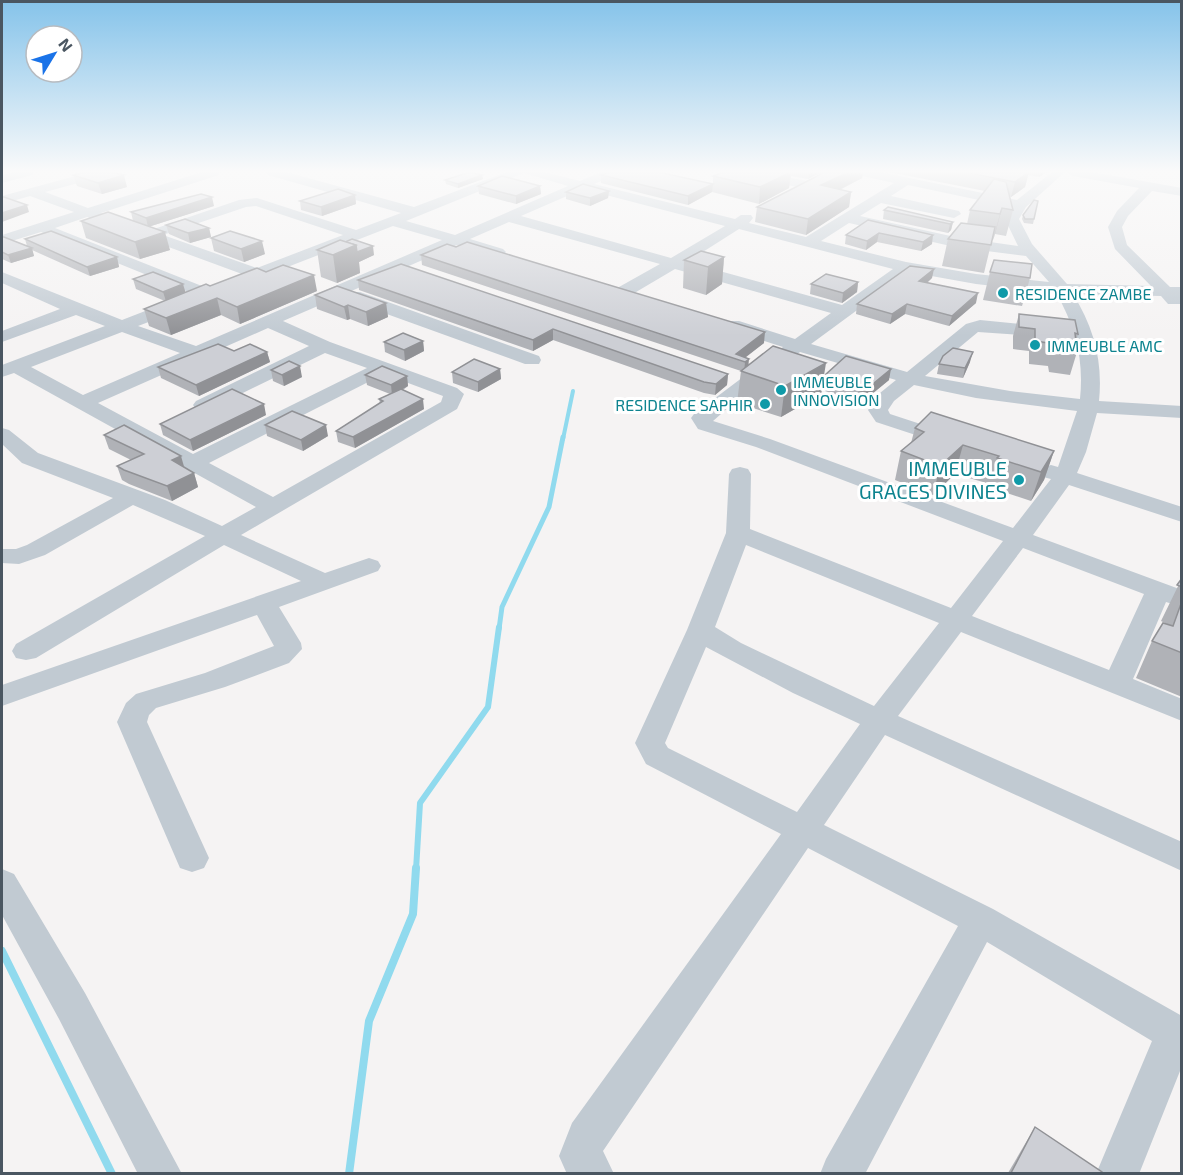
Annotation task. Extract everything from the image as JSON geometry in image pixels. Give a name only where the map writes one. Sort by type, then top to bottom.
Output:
[{"type":"street","points":[[2,240],[41,227],[206,294]]},
{"type":"street","points":[[128,227],[193,250],[263,271],[292,275]]},
{"type":"street","points":[[148,234],[171,227]]},
{"type":"street","points":[[332,227],[357,235]]},
{"type":"street","points":[[9,369],[377,227]]},
{"type":"street","points":[[413,227],[513,256]]},
{"type":"street","points":[[83,402],[484,227]]},
{"type":"street","points":[[543,227],[845,311]]},
{"type":"street","points":[[647,298],[620,289],[674,263],[732,227]]},
{"type":"street","points":[[747,227],[906,267],[976,279],[1062,289],[1175,293]]},
{"type":"street","points":[[809,242],[833,227]]},
{"type":"street","points":[[887,227],[955,242],[1031,252]]},
{"type":"street","points":[[593,1173],[580,1156],[587,1138],[880,719],[1065,476],[1079,447],[1090,406],[1093,375],[1085,336],[1062,289],[1017,235],[1014,227]]},
{"type":"street","points":[[1115,227],[1120,246],[1175,293],[1182,309]]},
{"type":"street","points":[[193,250],[211,244]]},
{"type":"street","points":[[398,264],[419,272]]},
{"type":"street","points":[[906,267],[746,382],[701,418],[705,424],[763,443],[1170,595],[1117,684]]},
{"type":"street","points":[[3,279],[52,300],[197,353]]},
{"type":"street","points":[[315,283],[532,360]]},
{"type":"street","points":[[32,307],[52,300]]},
{"type":"street","points":[[2,337],[77,309]]},
{"type":"street","points":[[26,651],[272,506],[450,405],[454,400],[454,394],[450,392],[324,346],[267,321]]},
{"type":"street","points":[[723,321],[910,378],[987,393],[1090,406],[1182,412]]},
{"type":"street","points":[[969,445],[883,418],[878,410],[879,406],[961,335],[980,325],[1085,336]]},
{"type":"street","points":[[186,414],[324,346]]},
{"type":"street","points":[[194,462],[384,366]]},
{"type":"street","points":[[9,369],[83,402],[272,506]]},
{"type":"street","points":[[724,374],[746,382]]},
{"type":"street","points":[[143,434],[165,424]]},
{"type":"street","points":[[2,437],[30,458],[157,505],[323,582]]},
{"type":"street","points":[[1033,466],[1182,515]]},
{"type":"street","points":[[740,474],[738,533],[700,630],[651,743],[657,756],[980,920],[1178,1035],[1117,1173]]},
{"type":"street","points":[[2,556],[19,557],[36,550],[131,497]]},
{"type":"street","points":[[738,533],[1182,711]]},
{"type":"street","points":[[2,696],[369,566]]},
{"type":"street","points":[[192,858],[132,722],[136,711],[146,701],[215,680],[279,656],[288,649],[287,642],[264,604]]},
{"type":"street","points":[[700,630],[732,650],[804,686],[1182,857]]},
{"type":"street","points":[[2,884],[72,1006],[161,1173]]},
{"type":"street","points":[[841,1173],[980,920]]},
{"type":"building","points":[[96,227],[150,227],[165,232],[135,242]]},
{"type":"building","points":[[171,227],[209,228],[188,233]]},
{"type":"building","points":[[858,227],[898,227],[933,235],[923,242],[879,233],[867,241],[846,235]]},
{"type":"building","points":[[958,227],[995,227],[991,245],[948,239]]},
{"type":"building","points":[[51,231],[117,257],[87,267],[25,239]]},
{"type":"building","points":[[230,231],[262,241],[241,249],[211,238]]},
{"type":"building","points":[[2,237],[32,248],[8,255],[2,252]]},
{"type":"building","points":[[352,239],[373,246],[357,252],[356,245],[345,242]]},
{"type":"building","points":[[340,240],[356,245],[333,255],[317,250]]},
{"type":"building","points":[[467,242],[765,332],[736,354],[749,359],[745,362],[421,255],[447,244],[456,247]]},
{"type":"building","points":[[701,251],[724,257],[708,267],[684,260]]},
{"type":"building","points":[[994,260],[1032,264],[1030,278],[990,272]]},
{"type":"building","points":[[401,264],[728,374],[716,384],[704,382],[553,329],[533,340],[358,280]]},
{"type":"building","points":[[283,265],[314,275],[237,307],[217,298],[166,318],[144,309],[206,284],[210,286],[257,268],[266,272]]},
{"type":"building","points":[[910,266],[934,269],[919,281],[978,293],[952,316],[907,304],[892,314],[857,304]]},
{"type":"building","points":[[153,272],[183,284],[163,292],[133,279]]},
{"type":"building","points":[[826,274],[858,282],[843,293],[811,284]]},
{"type":"building","points":[[337,286],[386,303],[366,312],[348,305],[344,307],[315,295]]},
{"type":"building","points":[[1019,314],[1075,320],[1078,334],[1075,333],[1077,352],[1056,349],[1055,344],[1035,341],[1035,329],[1019,327]]},
{"type":"building","points":[[403,333],[423,341],[404,350],[384,342]]},
{"type":"building","points":[[218,344],[234,351],[250,344],[267,352],[196,385],[158,367]]},
{"type":"building","points":[[773,346],[826,363],[785,386],[741,371]]},
{"type":"building","points":[[953,348],[973,352],[965,368],[939,364],[943,356]]},
{"type":"building","points":[[846,356],[891,369],[863,392],[823,379]]},
{"type":"building","points":[[474,359],[500,369],[478,382],[452,372]]},
{"type":"building","points":[[289,361],[300,366],[282,375],[271,370]]},
{"type":"building","points":[[382,366],[407,376],[391,385],[365,375]]},
{"type":"building","points":[[232,389],[264,404],[190,440],[160,424]]},
{"type":"building","points":[[401,389],[423,399],[353,437],[336,431],[383,401],[379,399]]},
{"type":"building","points":[[292,411],[326,425],[301,440],[265,425]]},
{"type":"building","points":[[931,412],[1054,451],[1041,472],[963,445],[940,466],[901,451],[924,432],[915,428]]},
{"type":"building","points":[[124,425],[181,456],[172,460],[194,473],[167,486],[117,466],[144,454],[104,435]]},
{"type":"building","points":[[1182,601],[1182,653],[1152,641],[1163,623],[1173,626]]},
{"type":"building","points":[[1035,1127],[1102,1172],[1102,1173],[1011,1173]]},
{"type":"waterway","points":[[563,439],[573,391]]},
{"type":"waterway","points":[[499,629],[502,607],[549,507],[563,437]]},
{"type":"waterway","points":[[416,870],[420,803],[488,707],[499,627]]},
{"type":"waterway","points":[[349,1174],[369,1021],[413,914],[416,868]]},
{"type":"waterway","points":[[2,951],[112,1174]]},
{"type":"place","name":"RESIDENCE ZAMBE","points":[[1003,293]]},
{"type":"place","name":"IMMEUBLE AMC","points":[[1035,345]]},
{"type":"place","name":"IMMEUBLE INNOVISION","points":[[781,390]]},
{"type":"place","name":"RESIDENCE SAPHIR","points":[[765,404]]},
{"type":"place","name":"IMMEUBLE GRACES DIVINES","points":[[1019,480]]}]
